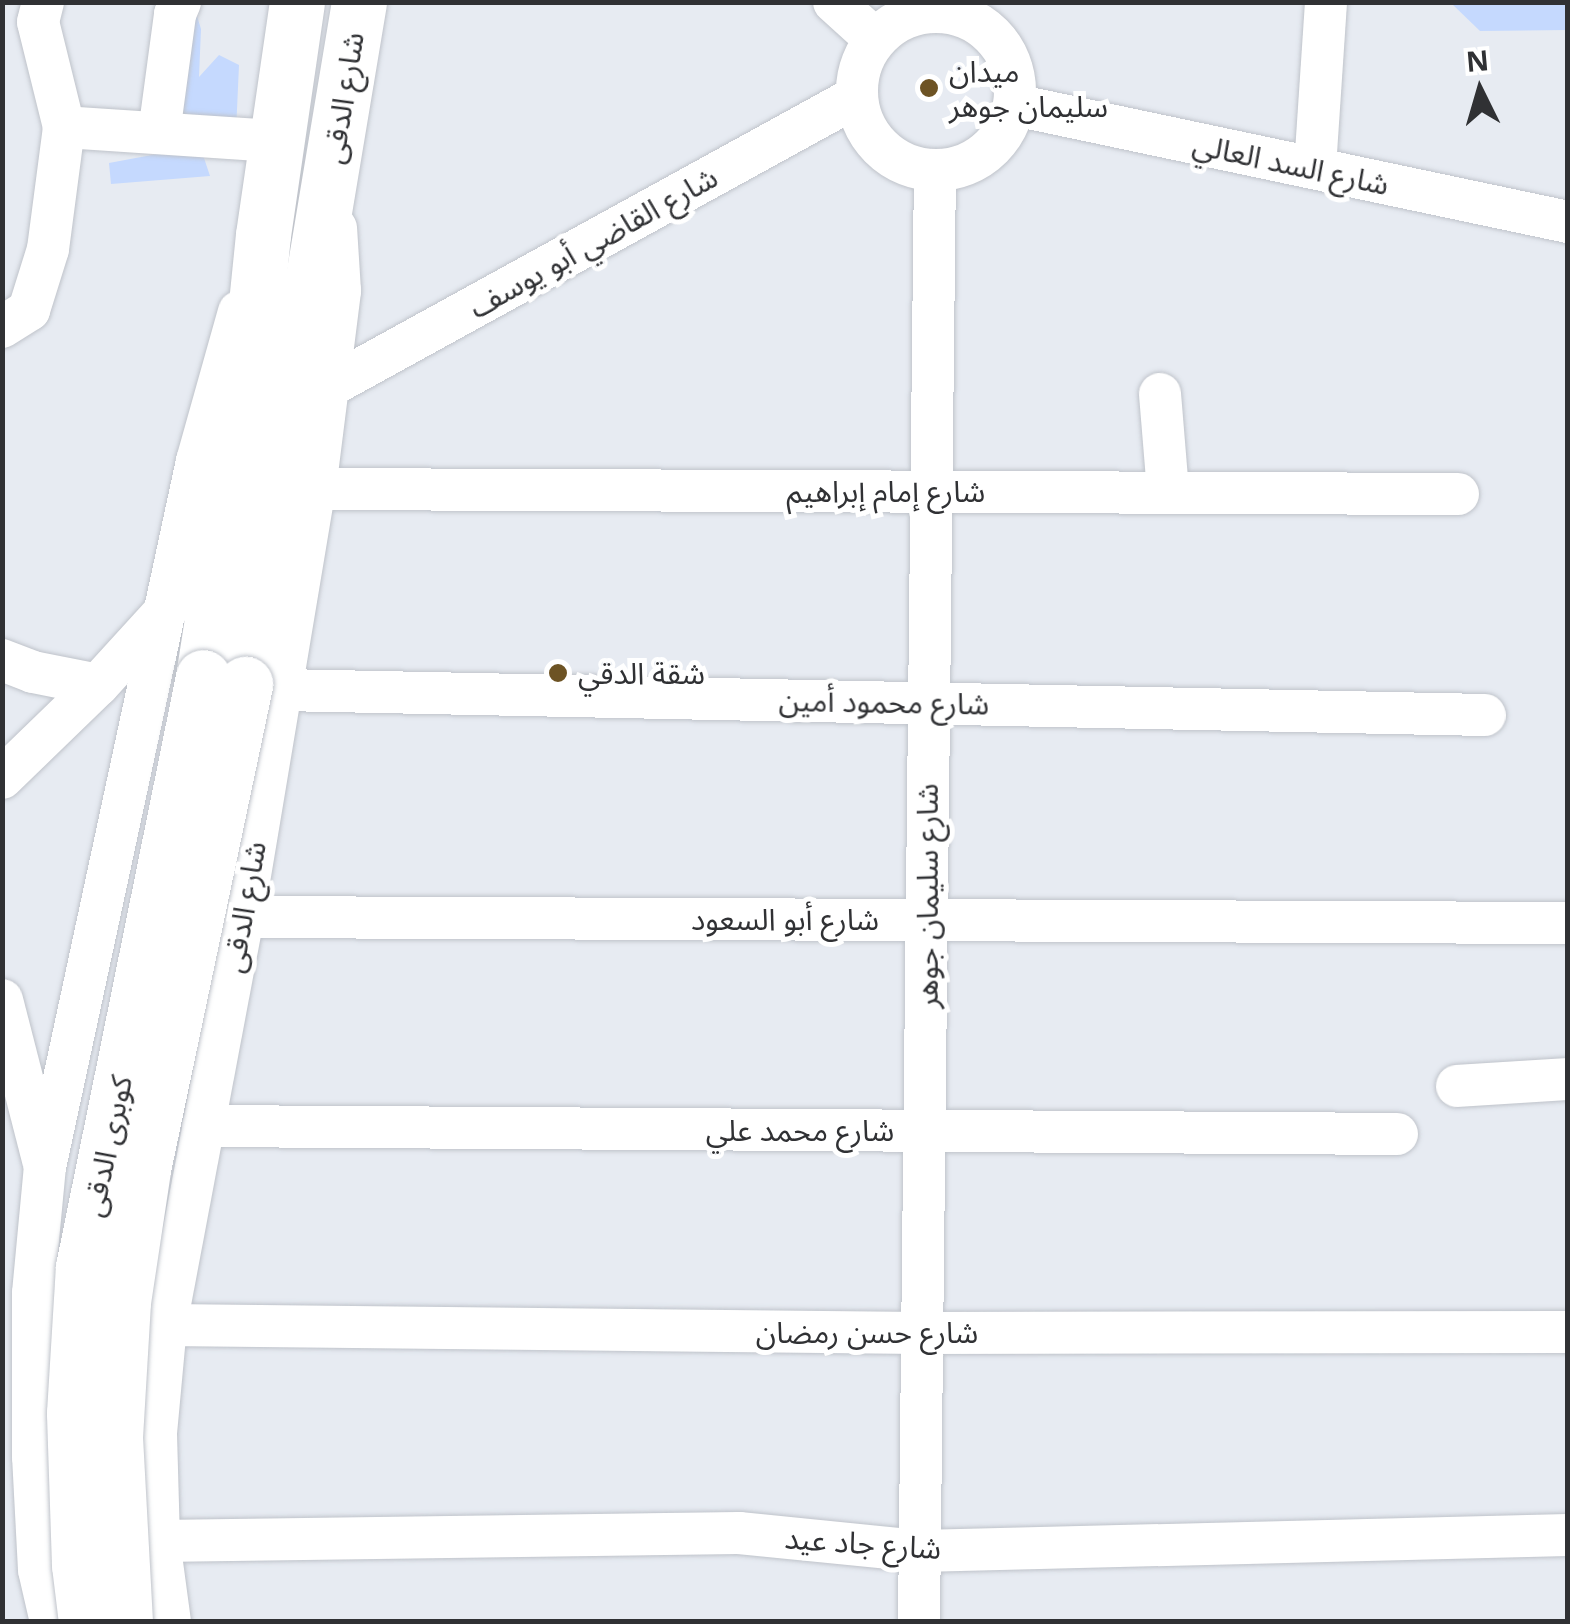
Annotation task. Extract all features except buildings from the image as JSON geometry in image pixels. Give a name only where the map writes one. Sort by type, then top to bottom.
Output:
[{"type":"main road","name":"شارع الدقى","points":[[243,684],[246,402],[262,235],[297,2]]},
{"type":"main road","name":"شارع الدقى","points":[[243,684],[359,2]]},
{"type":"main road","name":"كوبرى الدقى","points":[[154,1615],[115,1437],[123,1302],[143,1169],[243,684]]},
{"type":"main road","name":"كوبرى الدقى","points":[[86,1622],[79,1565],[74,1413],[83,1267],[243,684]]},
{"type":"street","points":[[2,327],[29,310],[48,249],[64,127],[38,22],[43,2]]},
{"type":"street","points":[[159,133],[174,14],[180,2]]},
{"type":"street","points":[[834,2],[875,39]]},
{"type":"street","points":[[1315,168],[1326,2]]},
{"type":"street","points":[[958,9],[992,32],[1008,54],[1016,79],[1015,105],[1006,132],[988,152],[963,166],[935,171],[916,168],[882,150],[869,134],[856,98],[858,77],[875,39],[904,19],[958,9]]},
{"type":"street","name":"شارع القاضي أبو يوسف","points":[[330,386],[856,98]]},
{"type":"street","name":"شارع السد العالي","points":[[1015,105],[1568,222]]},
{"type":"street","points":[[64,127],[276,141]]},
{"type":"street","name":"شارع سليمان جوهر","points":[[919,1622],[935,171]]},
{"type":"street","name":"شارع الدقى","points":[[154,1615],[159,1542],[156,1433],[166,1326],[242,917],[243,684],[315,489],[330,386],[340,291],[338,240],[328,194]]},
{"type":"street","name":"شارع الدقى","points":[[51,1622],[21,1569],[18,1466],[45,1167],[169,607],[197,461],[262,235]]},
{"type":"street","points":[[1160,394],[1168,492]]},
{"type":"street","name":"شارع إمام إبراهيم","points":[[315,489],[1458,494]]},
{"type":"street","points":[[2,778],[98,685],[169,607]]},
{"type":"street","points":[[2,660],[33,672],[98,685]]},
{"type":"street","name":"شارع محمود أمين","points":[[243,684],[1485,715]]},
{"type":"street","name":"شارع أبو السعود","points":[[242,917],[1568,923]]},
{"type":"street","points":[[2,1000],[45,1167]]},
{"type":"street","points":[[1457,1086],[1568,1079]]},
{"type":"street","name":"شارع محمد علي","points":[[202,1126],[1397,1134]]},
{"type":"street","name":"شارع حسن رمضان","points":[[166,1326],[921,1333],[1568,1332]]},
{"type":"street","name":"شارع جاد عيد","points":[[159,1542],[739,1533],[920,1552],[1568,1535]]},
{"type":"street","points":[[21,1569],[75,1602],[105,1611],[154,1615]]},
{"type":"shaded area","points":[[193,3],[201,29],[199,77],[219,55],[239,65],[236,132],[171,115]]},
{"type":"shaded area","points":[[1451,3],[1567,3],[1567,30],[1480,31]]},
{"type":"shaded area","points":[[200,146],[210,176],[111,184],[109,163]]},
{"type":"place","name":"ميدان سليمان جوهر","points":[[929,88]]},
{"type":"place","name":"شقة الدقي","points":[[558,673]]}]
